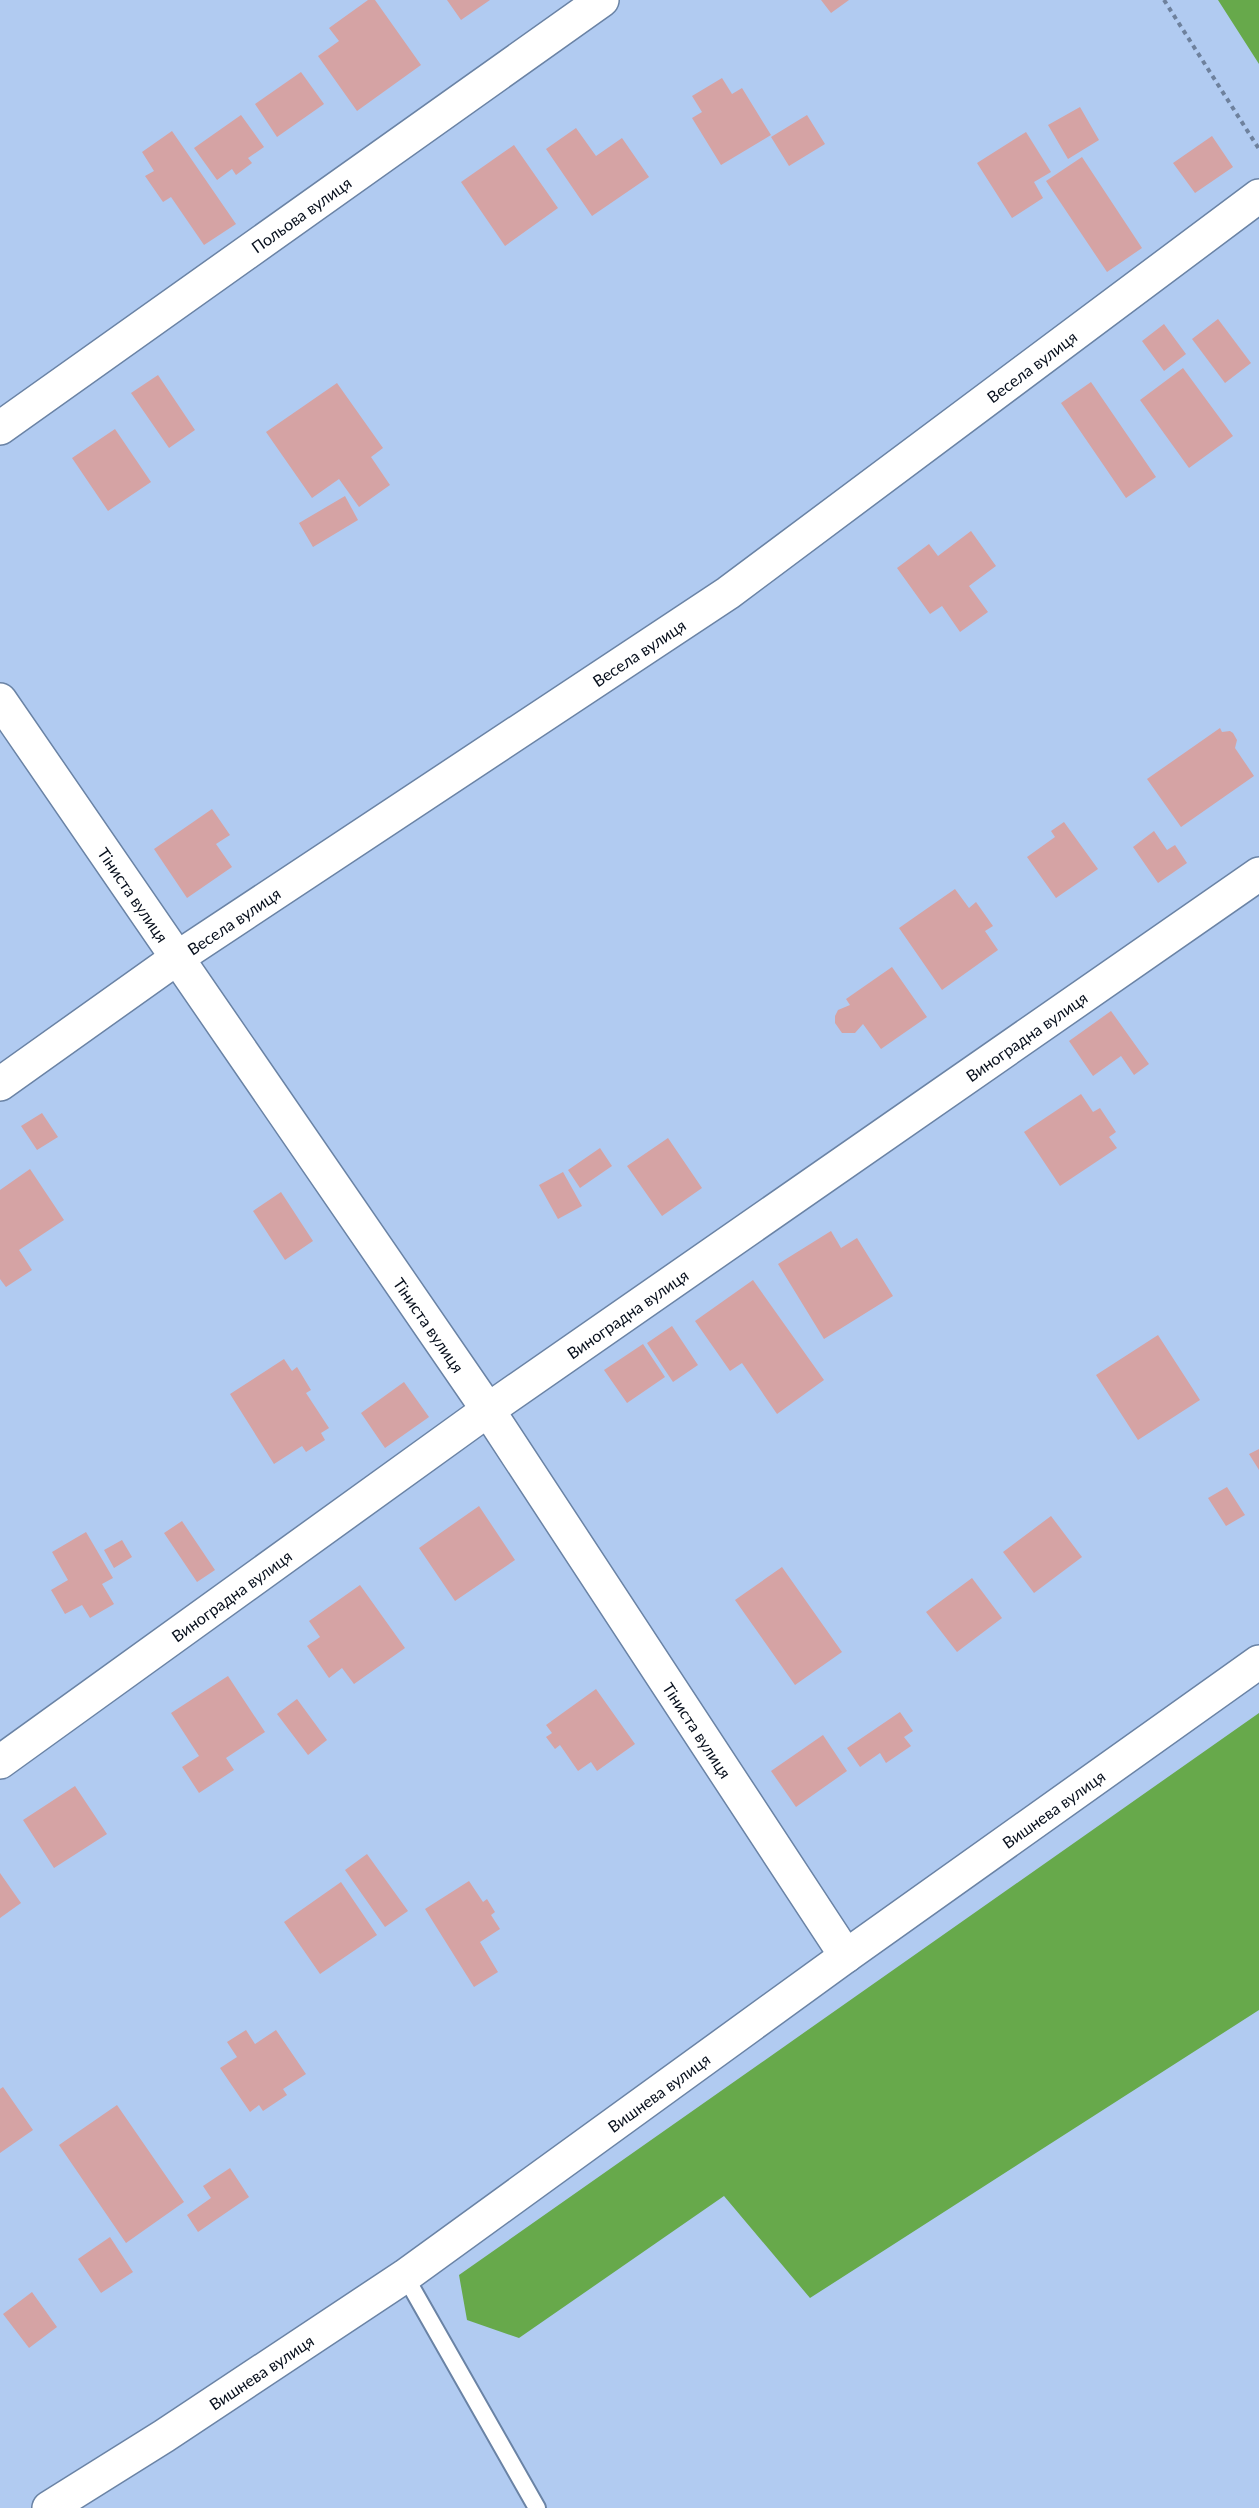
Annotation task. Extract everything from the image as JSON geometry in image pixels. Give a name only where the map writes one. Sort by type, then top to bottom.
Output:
[{"type":"street","name":"Польова вулиця","points":[[0,428],[602,0]]},
{"type":"street","name":"Весела вулиця","points":[[0,1084],[177,958],[728,592],[1259,196]]},
{"type":"street","name":"Тіниста вулиця","points":[[0,700],[488,1410],[846,1956]]},
{"type":"street","name":"Виноградна вулиця","points":[[0,1762],[488,1410],[1259,874]]},
{"type":"street","name":"Вишнева вулиця","points":[[50,2508],[164,2436],[405,2276],[846,1956],[1259,1662]]},
{"type":"lane","points":[[405,2276],[537,2508]]},
{"type":"path","points":[[1164,0],[1259,149]]},
{"type":"green space","points":[[1218,0],[1259,0],[1259,64]]},
{"type":"green space","points":[[1259,1713],[1259,2010],[810,2298],[724,2196],[519,2338],[467,2320],[459,2275]]},
{"type":"building","points":[[368,0],[375,0],[421,65],[357,111],[318,56],[339,41],[329,28]]},
{"type":"building","points":[[447,0],[490,0],[461,20]]},
{"type":"building","points":[[821,0],[849,0],[831,13]]},
{"type":"building","points":[[301,72],[324,104],[277,137],[255,104]]},
{"type":"building","points":[[722,78],[732,94],[742,88],[771,135],[721,165],[692,118],[702,112],[692,96]]},
{"type":"building","points":[[1080,107],[1099,140],[1068,159],[1048,125]]},
{"type":"building","points":[[241,115],[264,147],[248,158],[252,163],[236,175],[232,169],[217,180],[194,148]]},
{"type":"building","points":[[807,115],[825,144],[789,166],[771,137]]},
{"type":"building","points":[[576,128],[596,156],[622,138],[649,177],[592,216],[546,149]]},
{"type":"building","points":[[172,131],[236,224],[204,245],[171,197],[163,202],[145,176],[154,171],[142,152]]},
{"type":"building","points":[[1026,132],[1051,172],[1034,182],[1043,198],[1012,218],[977,163]]},
{"type":"building","points":[[1212,136],[1233,167],[1195,193],[1173,163]]},
{"type":"building","points":[[514,145],[558,208],[505,246],[461,182]]},
{"type":"building","points":[[1082,157],[1142,248],[1107,272],[1046,181]]},
{"type":"building","points":[[1218,319],[1251,363],[1225,383],[1192,339]]},
{"type":"building","points":[[1164,324],[1186,354],[1164,371],[1142,341]]},
{"type":"building","points":[[1183,368],[1233,436],[1189,468],[1140,400]]},
{"type":"building","points":[[158,375],[195,430],[169,448],[131,393]]},
{"type":"building","points":[[1091,382],[1156,477],[1126,498],[1061,403]]},
{"type":"building","points":[[337,383],[383,448],[371,457],[390,485],[359,507],[339,479],[312,498],[266,432]]},
{"type":"building","points":[[115,429],[151,482],[108,511],[72,458]]},
{"type":"building","points":[[345,496],[358,520],[313,547],[299,523]]},
{"type":"building","points":[[971,531],[996,566],[969,586],[988,612],[960,632],[942,606],[930,614],[897,568],[929,544],[938,556]]},
{"type":"building","points":[[1220,728],[1222,732],[1233,733],[1237,740],[1235,748],[1254,776],[1181,827],[1147,779]]},
{"type":"building","points":[[212,809],[230,835],[216,844],[232,867],[187,898],[154,849]]},
{"type":"building","points":[[1064,822],[1098,869],[1056,898],[1027,857],[1055,837],[1051,831]]},
{"type":"building","points":[[1154,831],[1167,850],[1175,845],[1187,863],[1158,883],[1133,847]]},
{"type":"building","points":[[955,889],[969,908],[976,902],[993,926],[985,931],[998,950],[942,990],[899,928]]},
{"type":"building","points":[[892,967],[927,1017],[881,1049],[863,1024],[855,1033],[842,1033],[835,1023],[835,1016],[838,1010],[850,1005],[846,999]]},
{"type":"building","points":[[1111,1011],[1149,1064],[1134,1075],[1121,1056],[1093,1076],[1069,1041]]},
{"type":"building","points":[[1081,1094],[1093,1112],[1100,1108],[1116,1132],[1109,1137],[1117,1148],[1060,1186],[1024,1132]]},
{"type":"building","points":[[42,1113],[58,1137],[37,1150],[21,1126]]},
{"type":"building","points":[[668,1138],[702,1188],[662,1216],[627,1166]]},
{"type":"building","points":[[600,1148],[612,1166],[580,1188],[568,1170]]},
{"type":"building","points":[[30,1169],[64,1220],[19,1250],[32,1270],[6,1287],[0,1279],[0,1190]]},
{"type":"building","points":[[563,1172],[582,1206],[558,1219],[539,1185]]},
{"type":"building","points":[[281,1192],[313,1241],[285,1260],[253,1211]]},
{"type":"building","points":[[831,1231],[841,1248],[857,1238],[893,1296],[824,1339],[778,1264]]},
{"type":"building","points":[[753,1280],[824,1380],[777,1414],[742,1363],[730,1371],[695,1321]]},
{"type":"building","points":[[672,1326],[698,1365],[673,1382],[647,1343]]},
{"type":"building","points":[[1158,1335],[1200,1400],[1138,1440],[1096,1375]]},
{"type":"building","points":[[643,1344],[665,1377],[627,1403],[604,1370]]},
{"type":"building","points":[[284,1359],[292,1371],[297,1367],[311,1390],[306,1393],[329,1428],[321,1433],[325,1440],[306,1452],[302,1446],[274,1464],[230,1394]]},
{"type":"building","points":[[404,1382],[429,1417],[385,1448],[361,1413]]},
{"type":"building","points":[[1259,1449],[1259,1470],[1249,1454]]},
{"type":"building","points":[[1227,1487],[1245,1515],[1226,1526],[1208,1498]]},
{"type":"building","points":[[479,1506],[515,1560],[455,1601],[419,1548]]},
{"type":"building","points":[[1051,1516],[1082,1557],[1034,1593],[1003,1552]]},
{"type":"building","points":[[182,1521],[215,1570],[197,1582],[164,1533]]},
{"type":"building","points":[[86,1532],[113,1578],[102,1584],[114,1604],[90,1618],[82,1605],[65,1614],[51,1590],[68,1580],[52,1552]]},
{"type":"building","points":[[122,1540],[132,1557],[114,1568],[104,1550]]},
{"type":"building","points":[[782,1567],[842,1652],[795,1685],[735,1600]]},
{"type":"building","points":[[972,1578],[1002,1618],[957,1652],[926,1612]]},
{"type":"building","points":[[360,1585],[405,1648],[354,1684],[342,1668],[329,1678],[307,1646],[320,1637],[309,1621]]},
{"type":"building","points":[[228,1676],[265,1732],[226,1758],[234,1770],[199,1793],[182,1767],[199,1756],[171,1713]]},
{"type":"building","points":[[596,1689],[635,1744],[597,1771],[591,1762],[578,1771],[560,1745],[555,1749],[546,1737],[552,1733],[546,1725]]},
{"type":"building","points":[[297,1699],[327,1740],[308,1755],[277,1714]]},
{"type":"building","points":[[900,1712],[913,1731],[904,1737],[911,1746],[886,1763],[880,1753],[860,1767],[847,1748]]},
{"type":"building","points":[[823,1735],[847,1771],[796,1807],[771,1771]]},
{"type":"building","points":[[75,1786],[107,1834],[54,1868],[23,1820]]},
{"type":"building","points":[[367,1854],[408,1911],[385,1927],[345,1870]]},
{"type":"building","points":[[0,1873],[21,1903],[0,1918]]},
{"type":"building","points":[[469,1881],[483,1902],[487,1899],[495,1912],[491,1915],[500,1929],[480,1942],[498,1972],[474,1987],[425,1909]]},
{"type":"building","points":[[341,1882],[377,1935],[320,1974],[284,1922]]},
{"type":"building","points":[[246,2030],[255,2044],[276,2030],[306,2074],[283,2089],[287,2095],[263,2111],[259,2105],[250,2112],[220,2068],[237,2057],[227,2042]]},
{"type":"building","points":[[3,2087],[33,2130],[0,2153],[0,2089]]},
{"type":"building","points":[[117,2105],[184,2202],[126,2243],[59,2145]]},
{"type":"building","points":[[230,2168],[249,2197],[198,2232],[187,2215],[211,2198],[203,2186]]},
{"type":"building","points":[[110,2237],[133,2272],[101,2293],[78,2259]]},
{"type":"building","points":[[32,2292],[57,2327],[29,2348],[3,2314]]}]
